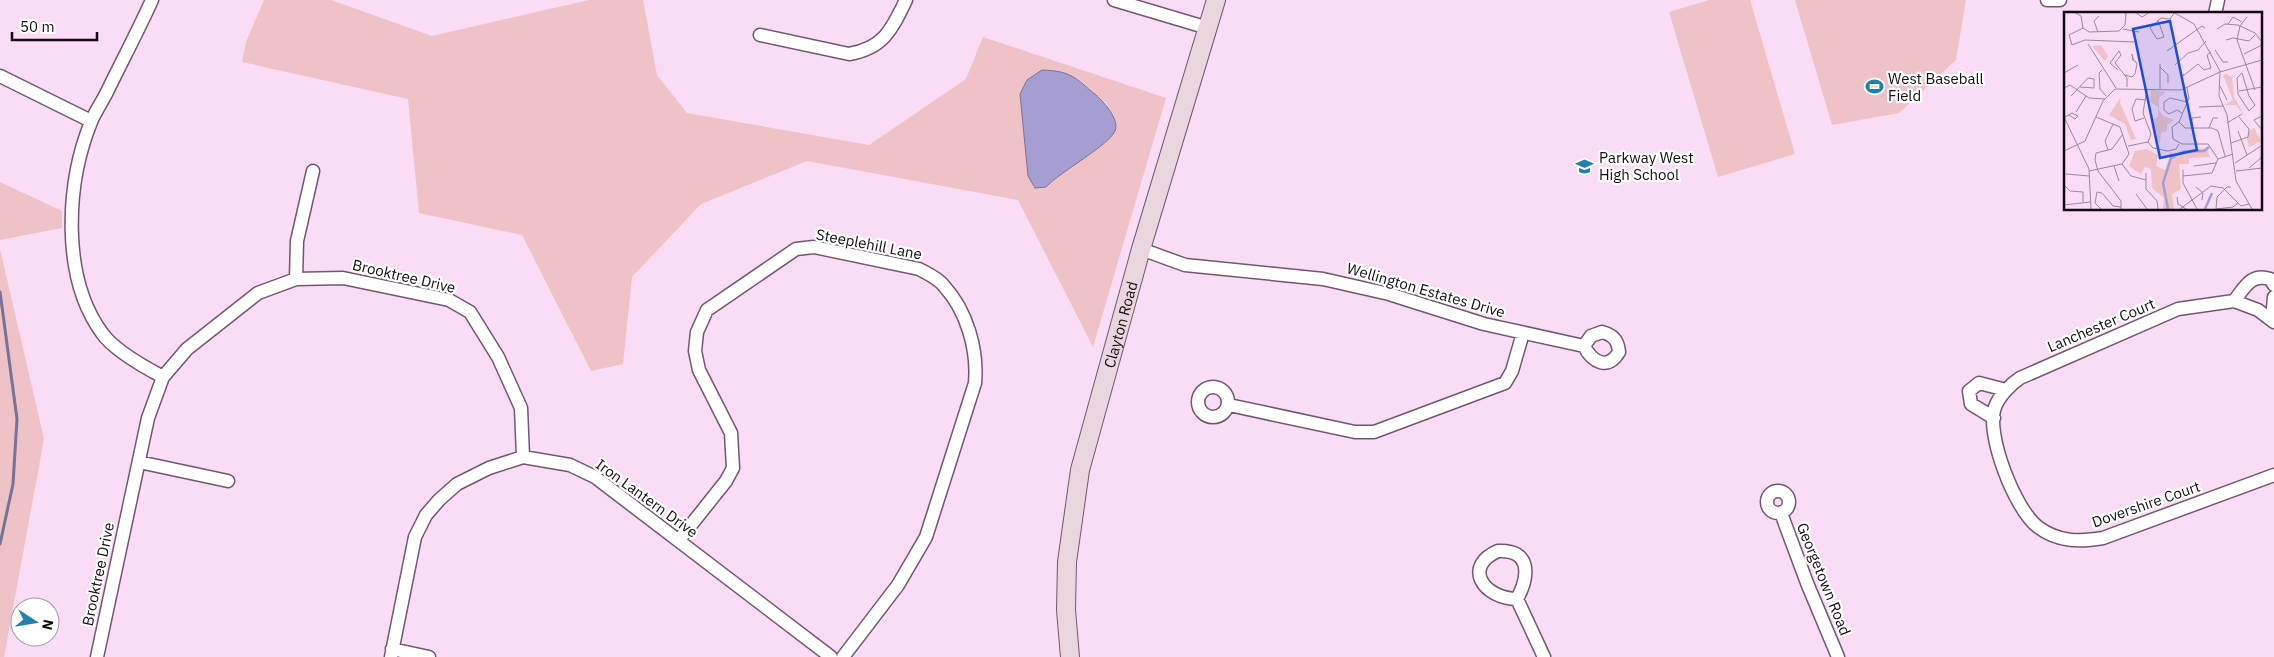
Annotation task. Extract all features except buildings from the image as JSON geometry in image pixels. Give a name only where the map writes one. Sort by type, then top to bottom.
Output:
[{"type":"main road","name":"Clayton Road","points":[[1070,657],[1066,610],[1072,513],[1080,470],[1141,249],[1216,0]]},
{"type":"street","points":[[152,0],[91,121],[78,163],[72,230],[79,288],[84,303],[103,335],[144,367],[163,377]]},
{"type":"street","points":[[760,35],[849,54],[860,52],[871,48],[885,37],[897,20],[906,0]]},
{"type":"street","points":[[1114,0],[1208,28]]},
{"type":"street","points":[[2047,0],[2060,0]]},
{"type":"street","points":[[0,76],[91,121]]},
{"type":"street","points":[[296,279],[297,241],[313,171]]},
{"type":"street","name":"Steeplehill Lane","points":[[679,540],[726,481],[733,468],[731,433],[699,370],[695,351],[697,332],[707,310],[796,249],[814,247],[919,269],[932,276],[944,285],[952,296],[970,334],[976,360],[975,383],[926,537],[898,586],[843,657]]},
{"type":"street","name":"Wellington Estates Drive","points":[[1141,249],[1185,265],[1323,279],[1389,294],[1484,324],[1584,346]]},
{"type":"street","points":[[2274,285],[2270,279],[2261,276],[2252,278],[2234,301],[2247,305],[2273,320],[2274,297]]},
{"type":"street","name":"Brooktree Drive","points":[[97,657],[148,418],[163,377],[187,349],[258,293],[296,279],[343,278],[448,300],[470,312],[485,333],[521,408],[523,457]]},
{"type":"street","name":"Lanchester Court","points":[[1995,412],[2011,383],[2020,378],[2178,309],[2234,301]]},
{"type":"street","points":[[1229,405],[1355,432],[1374,432],[1505,382],[1512,371],[1523,333]]},
{"type":"street","points":[[1995,412],[1971,404],[1969,391],[1979,384],[2006,390]]},
{"type":"street","name":"Dovershire Court","points":[[1995,412],[1996,442],[2008,480],[2022,508],[2036,526],[2056,537],[2074,542],[2103,538],[2274,475]]},
{"type":"street","name":"Iron Lantern Drive","points":[[392,653],[415,538],[426,515],[457,484],[489,468],[523,457],[570,465],[595,477],[831,657]]},
{"type":"street","points":[[139,462],[228,481]]},
{"type":"street","name":"Georgetown Road","points":[[1781,513],[1810,592],[1838,657]]},
{"type":"street","points":[[1517,599],[1544,657]]},
{"type":"street","points":[[392,653],[429,657]]},
{"type":"shaded area","points":[[264,0],[331,0],[432,36],[589,0],[643,0],[657,75],[687,113],[869,145],[966,79],[983,37],[1166,98],[1093,347],[1018,200],[807,161],[701,204],[632,277],[623,364],[591,371],[522,235],[419,213],[408,99],[242,62],[246,42]],"holes":[[[1080,81],[1106,103],[1116,124],[1046,187]]]},
{"type":"shaded area","points":[[1709,0],[1750,0],[1795,154],[1718,177],[1669,12]]},
{"type":"shaded area","name":"West Baseball Field","points":[[1795,0],[1966,0],[1956,60],[1899,113],[1832,125]]},
{"type":"shaded area","points":[[1042,70],[1060,72],[1078,80],[1107,107],[1116,127],[1111,137],[1094,151],[1046,187],[1035,188],[1028,176],[1020,94],[1027,80]]},
{"type":"shaded area","points":[[0,182],[62,211],[62,228],[0,240]]},
{"type":"shaded area","points":[[0,249],[44,439],[15,597],[10,597],[10,624],[4,657],[0,657]]},
{"type":"waterway","points":[[0,292],[17,419],[13,484],[0,544]]},
{"type":"place","name":"West Baseball Field","points":[[1874,87]]},
{"type":"place","name":"Parkway West High School","points":[[1585,166]]}]
